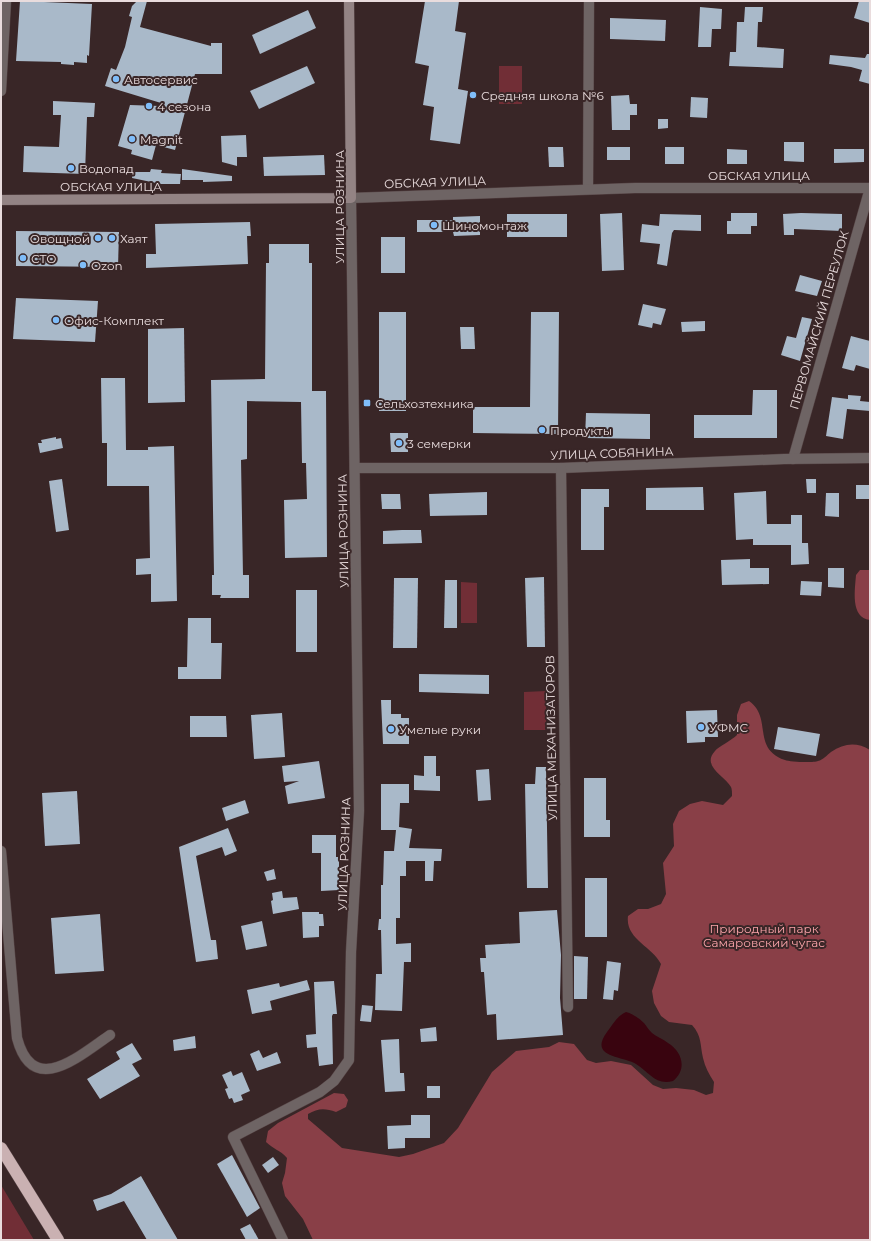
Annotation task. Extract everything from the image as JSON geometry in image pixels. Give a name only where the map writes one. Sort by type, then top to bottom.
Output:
[{"type":"highway","points":[[1,1148],[58,1240]]},
{"type":"main road","name":"УЛИЦА РОЗНИНА","points":[[349,1],[351,198]]},
{"type":"main road","name":"ОБСКАЯ УЛИЦА","points":[[1,200],[351,198]]},
{"type":"street","points":[[1,91],[2,36],[6,1]]},
{"type":"street","points":[[588,190],[589,1]]},
{"type":"street","name":"ОБСКАЯ УЛИЦА","points":[[351,198],[588,190],[870,188]]},
{"type":"street","name":"ПЕРВОМАЙСКИЙ ПЕРЕУЛОК","points":[[793,459],[870,188]]},
{"type":"street","name":"УЛИЦА РОЗНИНА","points":[[283,1240],[233,1137],[320,1092],[334,1081],[349,1060],[351,952],[359,811],[351,198]]},
{"type":"street","name":"УЛИЦА СОБЯНИНА","points":[[355,468],[561,468],[793,459],[870,458]]},
{"type":"street","name":"УЛИЦА МЕХАНИЗАТОРОВ","points":[[561,468],[568,1007]]},
{"type":"street","points":[[1,851],[16,1038],[20,1050],[33,1064],[44,1070],[54,1069],[66,1064],[110,1035]]},
{"type":"street","points":[[1,906],[7,928]]},
{"type":"shaded area","points":[[499,66],[522,66],[522,104],[499,104]]},
{"type":"shaded area","points":[[461,582],[477,583],[477,623],[461,623]]},
{"type":"shaded area","points":[[546,691],[546,730],[524,730],[524,692]]},
{"type":"shaded area","points":[[626,1012],[640,1019],[652,1033],[677,1051],[680,1056],[682,1067],[677,1077],[673,1081],[662,1082],[657,1080],[636,1064],[610,1055],[604,1051],[602,1041],[607,1032],[615,1020]]},
{"type":"shaded area","points":[[1,1185],[34,1240],[1,1240]]},
{"type":"green space","points":[[860,570],[870,570],[870,620],[859,614],[855,602],[856,575]]},
{"type":"green space","name":"Природный парк Самаровский чугас","points":[[749,701],[756,708],[760,716],[765,741],[768,748],[775,755],[787,761],[816,762],[822,760],[836,749],[846,745],[865,747],[870,750],[870,1240],[313,1240],[303,1219],[285,1196],[282,1183],[287,1158],[266,1142],[268,1131],[278,1123],[334,1093],[344,1094],[348,1100],[346,1107],[336,1112],[325,1109],[318,1110],[308,1114],[308,1119],[342,1148],[399,1157],[413,1154],[444,1143],[458,1128],[492,1072],[516,1051],[549,1047],[559,1042],[574,1044],[587,1060],[596,1063],[611,1061],[631,1065],[653,1085],[663,1089],[676,1088],[694,1090],[706,1095],[713,1093],[714,1082],[703,1058],[698,1033],[692,1025],[669,1022],[661,1016],[654,1003],[652,991],[661,964],[652,952],[635,937],[628,924],[628,916],[638,909],[648,909],[661,904],[666,894],[663,863],[674,846],[673,824],[679,811],[690,804],[702,801],[723,805],[732,796],[731,787],[712,766],[711,756],[717,749],[737,735],[737,715],[741,704]]},
{"type":"building","points":[[20,1],[92,4],[89,56],[87,55],[87,63],[74,62],[74,65],[61,64],[61,62],[16,61]]},
{"type":"building","points":[[137,1],[147,1],[140,27],[211,46],[211,43],[222,43],[222,74],[195,74],[175,150],[156,145],[152,160],[131,154],[132,150],[118,146],[130,105],[160,106],[161,103],[105,86],[111,68],[116,70],[125,47],[132,17],[129,16],[132,6]]},
{"type":"building","points":[[425,1],[459,1],[455,31],[466,33],[458,89],[468,91],[460,144],[430,140],[434,107],[423,105],[429,66],[415,63]]},
{"type":"building","points":[[859,1],[870,1],[870,23],[854,18]]},
{"type":"building","points":[[700,7],[722,9],[721,29],[712,29],[711,47],[698,47]]},
{"type":"building","points":[[745,7],[763,7],[762,22],[758,22],[757,47],[784,49],[783,68],[729,66],[730,52],[736,52],[737,22],[744,22]]},
{"type":"building","points":[[308,10],[316,28],[260,54],[252,35]]},
{"type":"building","points":[[610,18],[666,20],[665,41],[610,39]]},
{"type":"building","points":[[867,54],[870,54],[870,84],[859,81],[862,70],[829,64],[830,55],[865,58]]},
{"type":"building","points":[[307,66],[315,83],[259,109],[250,91]]},
{"type":"building","points":[[629,95],[630,104],[637,104],[637,115],[630,115],[630,130],[612,130],[611,96]]},
{"type":"building","points":[[691,97],[708,98],[707,118],[690,117]]},
{"type":"building","points":[[53,101],[95,103],[94,117],[87,117],[85,174],[23,172],[24,146],[59,147],[61,115],[53,115]]},
{"type":"building","points":[[658,119],[668,119],[668,128],[658,129]]},
{"type":"building","points":[[246,135],[247,157],[237,157],[237,166],[222,162],[221,136]]},
{"type":"building","points":[[784,142],[804,142],[804,162],[784,161]]},
{"type":"building","points":[[548,147],[563,147],[564,167],[549,167]]},
{"type":"building","points":[[607,147],[630,147],[630,160],[607,160]]},
{"type":"building","points":[[665,147],[684,147],[684,164],[665,164]]},
{"type":"building","points":[[727,149],[747,150],[747,164],[727,164]]},
{"type":"building","points":[[834,149],[864,149],[864,162],[834,163]]},
{"type":"building","points":[[324,155],[325,175],[264,176],[263,157]]},
{"type":"building","points":[[151,169],[162,170],[161,173],[181,174],[180,184],[161,184],[132,178],[133,172],[150,172]]},
{"type":"building","points":[[182,169],[232,176],[232,181],[203,182],[203,180],[182,180]]},
{"type":"building","points":[[622,213],[624,270],[602,271],[600,214]]},
{"type":"building","points":[[731,213],[757,213],[757,226],[751,226],[751,234],[727,234],[727,221],[731,221]]},
{"type":"building","points":[[507,214],[567,214],[567,237],[507,237]]},
{"type":"building","points":[[660,214],[701,215],[701,231],[674,230],[672,233],[667,266],[657,264],[660,244],[640,242],[642,224],[659,226]]},
{"type":"building","points":[[783,214],[842,214],[842,231],[794,229],[794,235],[784,235]]},
{"type":"building","points":[[480,216],[480,235],[454,236],[453,232],[417,232],[417,220],[453,220],[453,217]]},
{"type":"building","points":[[250,222],[251,236],[247,236],[248,264],[146,268],[146,254],[156,254],[155,224]]},
{"type":"building","points":[[16,231],[119,232],[118,267],[16,266]]},
{"type":"building","points":[[381,237],[405,237],[405,273],[381,273]]},
{"type":"building","points":[[269,244],[309,244],[309,263],[312,263],[312,391],[326,391],[327,557],[285,558],[284,500],[307,499],[306,463],[302,463],[301,402],[247,401],[247,459],[241,460],[243,575],[249,575],[249,598],[220,598],[221,595],[212,595],[212,575],[214,575],[211,380],[265,379],[266,263],[269,263]]},
{"type":"building","points":[[800,275],[822,281],[817,296],[795,291]]},
{"type":"building","name":"Офис-Комплект","points":[[16,298],[98,301],[95,342],[13,339]]},
{"type":"building","points":[[643,304],[666,309],[661,325],[653,323],[652,328],[638,325]]},
{"type":"building","points":[[379,312],[406,312],[406,411],[379,411]]},
{"type":"building","points":[[531,312],[559,312],[558,434],[473,433],[473,407],[530,407]]},
{"type":"building","points":[[802,317],[812,319],[800,361],[781,355],[787,336],[796,338]]},
{"type":"building","points":[[705,321],[705,331],[682,332],[681,322]]},
{"type":"building","points":[[460,327],[474,327],[475,349],[461,349]]},
{"type":"building","points":[[184,328],[185,402],[148,403],[148,329]]},
{"type":"building","points":[[851,336],[870,341],[870,369],[856,365],[854,371],[842,368]]},
{"type":"building","points":[[101,378],[125,378],[126,450],[148,450],[148,447],[174,446],[177,601],[151,602],[151,574],[136,575],[136,559],[150,558],[149,486],[107,486],[107,443],[102,443]]},
{"type":"building","points":[[753,390],[777,390],[777,438],[694,438],[694,415],[752,415]]},
{"type":"building","points":[[848,395],[861,396],[860,401],[870,402],[870,411],[847,409],[843,439],[826,436],[832,397],[848,399]]},
{"type":"building","points":[[586,413],[650,414],[650,439],[585,438]]},
{"type":"building","name":"3 семерки","points":[[390,433],[408,433],[408,452],[391,452]]},
{"type":"building","points":[[56,437],[56,439],[61,438],[63,448],[40,453],[38,443],[42,443],[41,440]]},
{"type":"building","points":[[62,479],[69,530],[56,532],[49,481]]},
{"type":"building","points":[[806,479],[816,479],[816,493],[807,493]]},
{"type":"building","points":[[856,485],[870,485],[870,499],[856,499]]},
{"type":"building","points":[[703,487],[704,510],[646,510],[646,488]]},
{"type":"building","points":[[581,489],[609,489],[609,507],[604,507],[604,550],[581,550]]},
{"type":"building","points":[[766,491],[767,524],[791,524],[791,515],[802,515],[802,543],[808,543],[809,564],[791,565],[791,545],[753,545],[753,539],[736,540],[734,493]]},
{"type":"building","points":[[487,492],[487,515],[430,516],[429,494]]},
{"type":"building","points":[[826,493],[839,493],[839,517],[825,516]]},
{"type":"building","points":[[381,494],[400,494],[401,509],[382,509]]},
{"type":"building","points":[[421,530],[422,543],[383,544],[383,531]]},
{"type":"building","points":[[750,559],[750,568],[769,568],[769,584],[722,585],[721,560]]},
{"type":"building","points":[[828,568],[844,568],[844,588],[828,587]]},
{"type":"building","points":[[544,577],[545,647],[527,647],[525,578]]},
{"type":"building","points":[[394,578],[418,578],[417,648],[393,648]]},
{"type":"building","points":[[445,580],[457,580],[457,628],[444,628]]},
{"type":"building","points":[[801,581],[822,582],[821,596],[800,595]]},
{"type":"building","points":[[296,590],[317,590],[317,652],[296,652]]},
{"type":"building","points":[[188,618],[211,618],[211,643],[222,643],[221,679],[178,679],[178,667],[187,667]]},
{"type":"building","points":[[419,674],[489,675],[489,694],[419,692]]},
{"type":"building","points":[[381,700],[391,700],[391,714],[401,714],[401,718],[409,718],[409,744],[383,744]]},
{"type":"building","points":[[717,710],[718,737],[705,737],[705,742],[687,743],[686,711]]},
{"type":"building","points":[[282,713],[285,757],[254,759],[251,715]]},
{"type":"building","points":[[190,716],[226,716],[227,737],[190,737]]},
{"type":"building","points":[[778,727],[820,734],[816,756],[774,749]]},
{"type":"building","points":[[424,756],[436,756],[436,776],[440,776],[440,791],[414,790],[414,775],[424,776]]},
{"type":"building","points":[[319,761],[325,798],[288,804],[285,786],[299,781],[284,782],[282,766]]},
{"type":"building","points":[[536,767],[546,767],[548,888],[527,888],[525,784],[535,784]]},
{"type":"building","points":[[489,769],[491,800],[478,801],[476,770]]},
{"type":"building","points":[[584,778],[606,778],[606,820],[610,820],[610,837],[584,837]]},
{"type":"building","points":[[381,784],[409,784],[409,803],[400,803],[399,827],[412,829],[409,848],[442,849],[441,861],[434,861],[433,881],[425,881],[425,861],[406,861],[406,876],[400,876],[400,918],[396,918],[396,944],[411,943],[411,962],[404,962],[402,1011],[375,1010],[376,974],[382,974],[381,930],[378,930],[379,919],[381,919],[381,885],[383,885],[384,851],[394,851],[396,830],[381,830]]},
{"type":"building","points":[[77,791],[80,844],[45,846],[42,793]]},
{"type":"building","points":[[245,800],[249,813],[226,821],[222,808]]},
{"type":"building","points":[[228,828],[237,851],[225,856],[222,847],[196,856],[211,940],[216,940],[218,959],[196,962],[179,847]]},
{"type":"building","points":[[312,835],[336,835],[336,857],[339,857],[339,890],[321,891],[321,853],[312,853]]},
{"type":"building","points":[[274,869],[276,879],[267,881],[264,872]]},
{"type":"building","points":[[585,878],[607,878],[607,937],[585,937]]},
{"type":"building","points":[[282,891],[283,898],[297,897],[299,909],[273,914],[271,901],[273,900],[272,893]]},
{"type":"building","points":[[557,910],[561,955],[560,998],[563,1035],[497,1040],[496,1014],[487,1015],[484,972],[481,972],[480,958],[486,958],[485,945],[520,943],[519,912]]},
{"type":"building","points":[[302,912],[319,912],[319,914],[323,914],[324,926],[319,926],[319,937],[303,938]]},
{"type":"building","points":[[100,914],[104,971],[55,974],[51,918]]},
{"type":"building","points":[[262,921],[267,946],[246,950],[241,926]]},
{"type":"building","points":[[574,956],[588,957],[587,999],[574,999]]},
{"type":"building","points":[[607,961],[621,963],[618,991],[614,990],[613,1000],[603,999]]},
{"type":"building","points":[[307,980],[310,990],[270,1001],[272,1010],[252,1014],[247,990],[279,983],[280,987]]},
{"type":"building","points":[[334,981],[337,1014],[333,1014],[332,1016],[333,1064],[319,1066],[317,1047],[307,1048],[306,1035],[316,1034],[314,982]]},
{"type":"building","points":[[362,1005],[373,1006],[371,1022],[360,1021]]},
{"type":"building","points":[[436,1027],[437,1041],[421,1042],[420,1029]]},
{"type":"building","points":[[195,1036],[196,1048],[174,1051],[173,1040]]},
{"type":"building","points":[[399,1039],[400,1073],[404,1073],[405,1091],[385,1092],[381,1040]]},
{"type":"building","points":[[132,1043],[142,1059],[132,1064],[140,1076],[100,1099],[87,1079],[120,1059],[116,1052]]},
{"type":"building","points":[[259,1050],[263,1058],[277,1052],[281,1063],[257,1071],[250,1054]]},
{"type":"building","points":[[231,1071],[233,1076],[242,1072],[250,1091],[241,1095],[243,1100],[234,1103],[232,1098],[229,1099],[225,1089],[228,1088],[222,1075]]},
{"type":"building","points":[[427,1086],[440,1086],[440,1098],[427,1098]]},
{"type":"building","points":[[411,1115],[430,1115],[430,1138],[405,1138],[405,1148],[388,1149],[387,1126],[411,1125]]},
{"type":"building","points":[[232,1155],[260,1208],[247,1217],[217,1164]]},
{"type":"building","points":[[273,1157],[279,1165],[268,1173],[262,1165]]},
{"type":"building","points":[[141,1176],[178,1240],[147,1240],[124,1201],[97,1211],[93,1200],[111,1194]]},
{"type":"building","points":[[250,1224],[259,1240],[246,1240],[240,1229]]},
{"type":"place","name":"Автосервис","points":[[116,79]]},
{"type":"place","name":"Средняя школа №6","points":[[473,95]]},
{"type":"place","name":"4 сезона","points":[[149,106]]},
{"type":"place","name":"Magnit","points":[[132,139]]},
{"type":"place","name":"Водопад","points":[[71,168]]},
{"type":"place","name":"Шиномонтаж","points":[[434,225]]},
{"type":"place","name":"Овощной","points":[[98,238]]},
{"type":"place","name":"Хаят","points":[[112,238]]},
{"type":"place","name":"СТО","points":[[23,258]]},
{"type":"place","name":"Ozon","points":[[83,265]]},
{"type":"place","name":"Офис-Комплект","points":[[56,320]]},
{"type":"place","name":"Сельхозтехника","points":[[367,403]]},
{"type":"place","name":"Продукты","points":[[542,430]]},
{"type":"place","name":"3 семерки","points":[[399,443]]},
{"type":"place","name":"УФМС","points":[[701,727]]},
{"type":"place","name":"Умелые руки","points":[[391,729]]}]
